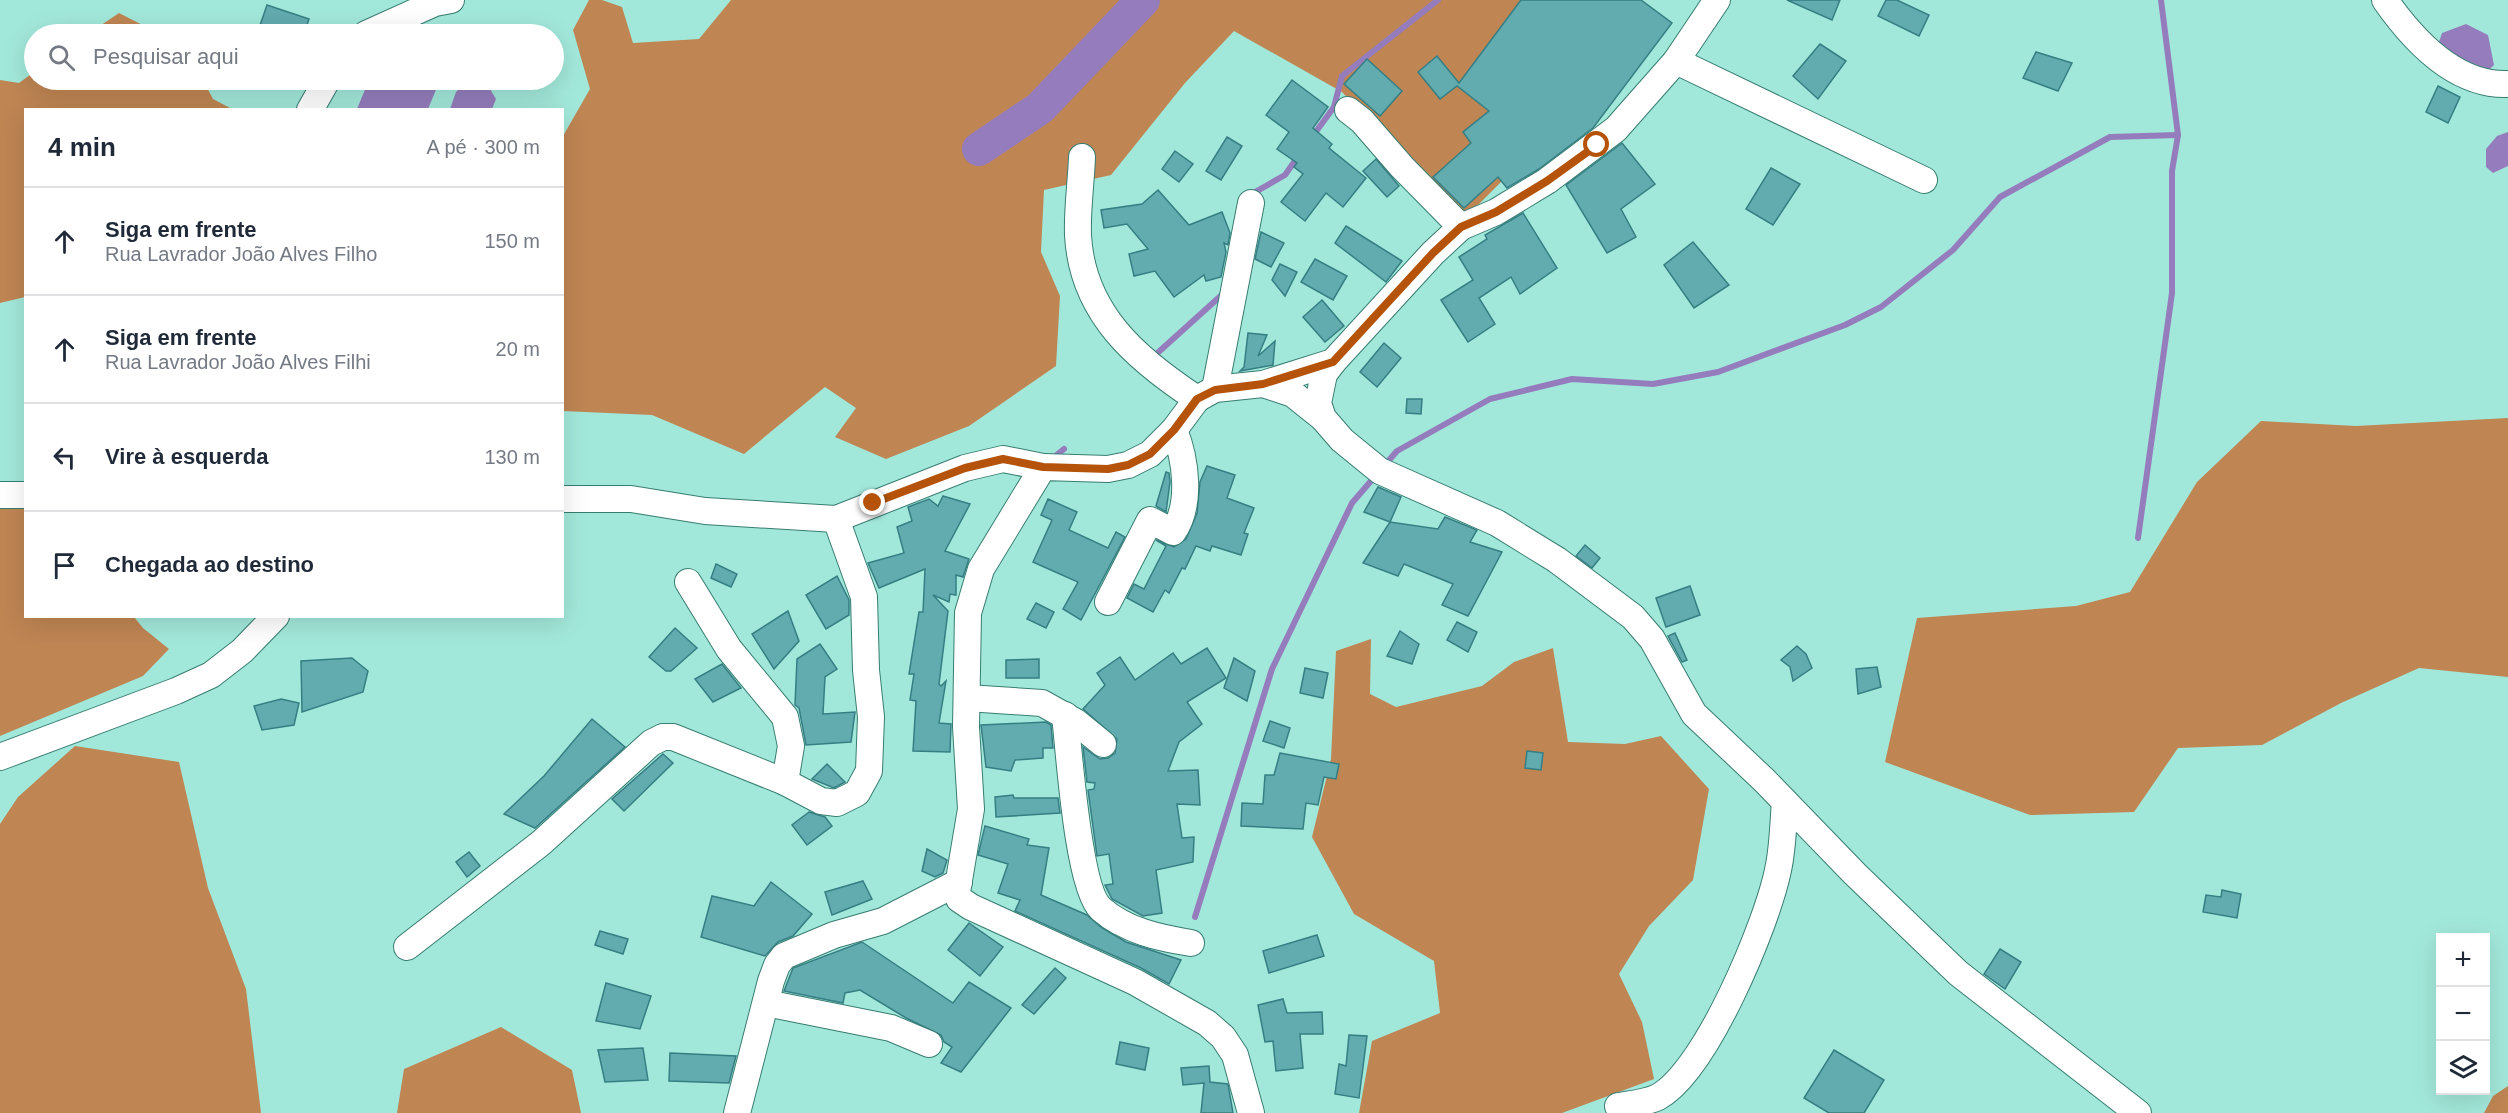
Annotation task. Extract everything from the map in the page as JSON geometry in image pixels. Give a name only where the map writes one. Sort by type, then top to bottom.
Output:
[{"type":"street","points":[[388,24],[435,3],[451,0]]},
{"type":"street","points":[[1323,418],[1318,403],[1324,374],[1433,253],[1461,227],[1496,212],[1547,181],[1597,145],[1640,104],[1676,61],[1717,0]]},
{"type":"street","points":[[2385,0],[2416,38],[2454,70],[2488,85],[2508,84]]},
{"type":"street","points":[[1676,61],[1924,180]]},
{"type":"street","points":[[311,108],[321,90]]},
{"type":"street","points":[[1348,110],[1362,121],[1402,167],[1461,227]]},
{"type":"street","points":[[1082,157],[1078,233],[1081,262],[1098,308],[1108,324],[1132,350],[1165,378],[1206,394],[1263,384],[1333,362]]},
{"type":"street","points":[[564,499],[631,499],[705,511],[836,519],[965,468],[1003,459],[1043,467],[1108,469],[1128,465],[1150,454],[1206,394],[1251,203]]},
{"type":"street","points":[[1263,384],[1293,394],[1323,418],[1342,440],[1380,471],[1497,523],[1557,560],[1619,605],[1652,639],[1694,714],[1958,973],[2130,1110]]},
{"type":"street","points":[[1108,602],[1149,520],[1173,532],[1182,520],[1183,451],[1174,430]]},
{"type":"street","points":[[1043,467],[981,569],[968,613],[966,727],[971,809],[959,882],[959,899],[971,907],[1135,982],[1207,1023],[1223,1036],[1235,1055],[1251,1113]]},
{"type":"street","points":[[0,495],[24,495]]},
{"type":"street","points":[[407,947],[541,843],[651,743],[663,737],[673,737],[785,782],[821,801],[837,803],[857,793],[869,771],[871,717],[866,670],[864,597],[836,519]]},
{"type":"street","points":[[688,582],[729,649],[785,717],[791,746],[785,782]]},
{"type":"street","points":[[0,757],[176,691],[212,675],[242,651],[274,618]]},
{"type":"street","points":[[967,698],[1042,703],[1091,732],[1103,744]]},
{"type":"street","points":[[1065,716],[1082,854],[1090,890],[1099,908],[1119,922],[1156,937],[1191,943]]},
{"type":"street","points":[[1618,1106],[1658,1097],[1676,1084],[1692,1065],[1713,1029],[1743,966],[1774,886],[1779,869],[1785,802]]},
{"type":"street","points":[[737,1113],[777,964],[784,956],[834,935],[883,921],[959,882]]},
{"type":"street","points":[[766,1003],[891,1028],[929,1044]]},
{"type":"shaded area","points":[[589,0],[602,0],[622,7],[633,43],[699,39],[731,0],[1562,0],[1539,144],[1463,220],[1342,92],[1234,31],[1185,83],[1111,175],[1044,190],[1041,252],[1060,296],[1056,366],[969,426],[886,459],[835,437],[856,408],[825,387],[744,454],[652,415],[564,411],[564,134],[590,89],[573,30]]},
{"type":"shaded area","points":[[119,13],[140,24],[103,24]]},
{"type":"shaded area","points":[[2466,24],[2488,35],[2494,65],[2484,75],[2436,51],[2442,33]]},
{"type":"shaded area","points":[[24,79],[24,90],[208,90],[213,99],[230,108],[24,108],[24,297],[0,303],[0,80],[19,83]]},
{"type":"shaded area","points":[[365,90],[436,90],[428,108],[357,108]]},
{"type":"shaded area","points":[[458,90],[491,90],[496,99],[492,108],[450,108]]},
{"type":"shaded area","points":[[2508,132],[2508,166],[2493,173],[2486,167],[2486,149],[2497,136]]},
{"type":"shaded area","points":[[2508,418],[2508,677],[2419,668],[2341,703],[2262,745],[2178,748],[2134,812],[2030,815],[1885,762],[1917,618],[2076,606],[2130,592],[2197,482],[2261,421],[2356,426]]},
{"type":"shaded area","points":[[24,504],[24,618],[135,618],[143,628],[169,649],[143,676],[0,736],[0,506]]},
{"type":"shaded area","points":[[1371,639],[1370,694],[1396,707],[1482,686],[1514,662],[1553,648],[1568,742],[1625,744],[1661,736],[1709,789],[1693,880],[1649,926],[1619,974],[1642,1022],[1654,1079],[1562,1113],[1359,1113],[1372,1041],[1440,1013],[1434,961],[1354,914],[1312,837],[1331,759],[1336,651]]},
{"type":"shaded area","points":[[75,746],[179,762],[208,888],[246,989],[261,1113],[0,1113],[0,824],[18,797]]},
{"type":"shaded area","points":[[501,1027],[572,1070],[581,1113],[397,1113],[404,1069]]},
{"type":"shaded area","points":[[2508,1086],[2508,1113],[2484,1113],[2493,1096]]},
{"type":"building","points":[[1521,0],[1641,0],[1672,23],[1593,128],[1539,169],[1507,188],[1498,177],[1464,208],[1433,177],[1471,143],[1463,132],[1489,111],[1457,86],[1440,99],[1418,72],[1437,56],[1459,83]]},
{"type":"building","points":[[1787,0],[1840,0],[1832,20]]},
{"type":"building","points":[[1886,0],[1897,0],[1929,15],[1919,36],[1878,16]]},
{"type":"building","points":[[267,5],[309,19],[307,24],[260,24]]},
{"type":"building","points":[[1820,44],[1846,61],[1818,99],[1793,76]]},
{"type":"building","points":[[2036,52],[2072,63],[2058,91],[2023,78]]},
{"type":"building","points":[[1367,59],[1402,91],[1380,116],[1344,84]]},
{"type":"building","points":[[1292,80],[1328,107],[1313,128],[1332,144],[1329,148],[1366,178],[1343,207],[1326,193],[1305,221],[1281,202],[1303,174],[1294,167],[1297,163],[1277,149],[1289,132],[1266,115]]},
{"type":"building","points":[[2438,86],[2460,97],[2448,123],[2426,112]]},
{"type":"building","points":[[1227,137],[1242,146],[1221,180],[1206,171]]},
{"type":"building","points":[[1622,143],[1655,184],[1621,209],[1636,237],[1607,253],[1566,185]]},
{"type":"building","points":[[1175,151],[1193,164],[1179,182],[1162,169]]},
{"type":"building","points":[[1376,159],[1399,186],[1387,197],[1363,171]]},
{"type":"building","points":[[1771,168],[1800,184],[1773,225],[1746,209]]},
{"type":"building","points":[[1158,190],[1189,225],[1222,212],[1230,233],[1228,245],[1224,243],[1226,252],[1221,277],[1206,281],[1204,275],[1174,297],[1155,271],[1134,276],[1129,254],[1148,249],[1127,224],[1104,228],[1101,210],[1142,204]]},
{"type":"building","points":[[1523,213],[1557,268],[1520,294],[1511,277],[1479,298],[1495,324],[1468,342],[1441,300],[1473,280],[1459,257],[1487,239],[1485,235]]},
{"type":"building","points":[[1346,226],[1402,261],[1386,282],[1335,243]]},
{"type":"building","points":[[1261,232],[1284,243],[1271,267],[1255,259]]},
{"type":"building","points":[[1693,242],[1729,285],[1694,308],[1664,265]]},
{"type":"building","points":[[1315,259],[1347,276],[1333,300],[1301,282]]},
{"type":"building","points":[[1280,264],[1297,272],[1285,296],[1272,280]]},
{"type":"building","points":[[1322,300],[1344,326],[1325,342],[1303,317]]},
{"type":"building","points":[[1248,333],[1267,335],[1258,356],[1275,341],[1273,365],[1240,371],[1244,367]]},
{"type":"building","points":[[1384,343],[1401,358],[1377,387],[1360,372]]},
{"type":"building","points":[[1407,399],[1422,399],[1421,414],[1406,413]]},
{"type":"building","points":[[1207,466],[1235,475],[1227,498],[1254,508],[1244,533],[1248,534],[1241,555],[1212,546],[1210,551],[1196,546],[1185,569],[1182,568],[1169,593],[1165,590],[1153,612],[1127,598],[1134,584],[1144,589],[1166,546],[1156,540],[1174,547],[1186,539],[1197,513],[1200,482]]},
{"type":"building","points":[[1166,472],[1169,473],[1170,482],[1166,512],[1156,506]]},
{"type":"building","points":[[1378,487],[1401,497],[1390,522],[1364,512]]},
{"type":"building","points":[[943,496],[970,504],[945,551],[969,559],[963,577],[956,575],[956,595],[950,594],[949,602],[933,595],[948,611],[939,684],[941,686],[946,681],[939,723],[951,724],[950,752],[913,751],[916,701],[910,700],[914,674],[909,674],[919,612],[923,612],[925,569],[879,588],[868,563],[904,553],[897,527],[912,521],[908,507],[929,499],[938,506]]},
{"type":"building","points":[[1048,499],[1077,512],[1069,530],[1108,548],[1116,532],[1125,537],[1081,620],[1063,609],[1078,582],[1033,562],[1052,520],[1041,515]]},
{"type":"building","points":[[1445,517],[1477,530],[1470,542],[1502,552],[1468,616],[1442,605],[1453,584],[1404,564],[1398,576],[1363,563],[1390,522],[1438,529]]},
{"type":"building","points":[[1585,545],[1600,558],[1592,568],[1576,556]]},
{"type":"building","points":[[716,564],[737,574],[731,587],[711,578]]},
{"type":"building","points":[[837,576],[849,600],[849,615],[826,629],[806,595]]},
{"type":"building","points":[[1690,586],[1700,615],[1666,627],[1656,598]]},
{"type":"building","points":[[1036,603],[1054,612],[1046,628],[1027,619]]},
{"type":"building","points":[[788,611],[799,641],[774,669],[752,634]]},
{"type":"building","points":[[1457,622],[1477,632],[1468,652],[1447,640]]},
{"type":"building","points":[[675,628],[697,648],[671,671],[666,671],[649,657]]},
{"type":"building","points":[[1400,631],[1419,644],[1412,664],[1387,656]]},
{"type":"building","points":[[1675,633],[1687,660],[1682,662],[1668,636]]},
{"type":"building","points":[[820,644],[837,669],[825,677],[823,714],[855,712],[851,742],[806,745],[799,708],[795,705],[797,659]]},
{"type":"building","points":[[1797,646],[1806,654],[1812,668],[1793,681],[1790,667],[1781,660]]},
{"type":"building","points":[[1207,648],[1226,678],[1187,702],[1202,724],[1179,742],[1168,771],[1198,770],[1200,805],[1177,804],[1182,838],[1194,837],[1193,862],[1156,870],[1162,913],[1143,916],[1112,899],[1105,885],[1113,884],[1109,854],[1097,856],[1088,790],[1094,789],[1095,783],[1087,782],[1083,747],[1100,759],[1108,758],[1115,753],[1117,739],[1083,709],[1105,685],[1097,673],[1120,657],[1135,680],[1173,653],[1181,664]]},
{"type":"building","points":[[352,658],[368,671],[363,692],[302,712],[301,661]]},
{"type":"building","points":[[1234,658],[1255,671],[1247,701],[1224,688]]},
{"type":"building","points":[[1039,659],[1039,678],[1006,678],[1006,660]]},
{"type":"building","points":[[722,664],[741,688],[713,702],[695,679]]},
{"type":"building","points":[[1877,667],[1881,687],[1858,694],[1856,669]]},
{"type":"building","points":[[1305,668],[1328,673],[1323,698],[1300,693]]},
{"type":"building","points":[[281,699],[299,703],[294,725],[262,730],[254,706]]},
{"type":"building","points":[[592,719],[625,747],[535,828],[504,814],[544,776]]},
{"type":"building","points":[[1270,721],[1290,728],[1284,748],[1263,741]]},
{"type":"building","points":[[1046,722],[1051,725],[1053,748],[1043,748],[1043,758],[1015,760],[1011,771],[986,767],[981,725]]},
{"type":"building","points":[[1527,751],[1543,753],[1541,770],[1525,768]]},
{"type":"building","points":[[1280,753],[1339,764],[1336,779],[1324,777],[1318,805],[1306,803],[1303,829],[1241,826],[1242,803],[1263,804],[1265,775],[1274,775]]},
{"type":"building","points":[[663,754],[673,763],[624,811],[612,799]]},
{"type":"building","points":[[827,764],[845,782],[834,788],[812,779]]},
{"type":"building","points":[[1013,795],[1014,798],[1058,798],[1060,813],[996,817],[995,797]]},
{"type":"building","points":[[809,812],[825,817],[832,826],[807,845],[792,825]]},
{"type":"building","points":[[985,826],[1029,839],[1027,845],[1049,848],[1041,895],[1087,915],[1102,928],[1126,942],[1181,960],[1169,984],[1141,968],[1015,911],[1020,900],[998,893],[1008,864],[978,855]]},
{"type":"building","points":[[927,849],[947,860],[943,873],[935,877],[922,871]]},
{"type":"building","points":[[469,852],[480,866],[467,877],[456,862]]},
{"type":"building","points":[[863,881],[872,899],[832,915],[825,892]]},
{"type":"building","points":[[771,882],[812,914],[793,936],[778,942],[765,956],[701,937],[712,896],[754,906]]},
{"type":"building","points":[[2222,890],[2241,894],[2237,918],[2203,912],[2206,895],[2221,897]]},
{"type":"building","points":[[969,923],[1003,947],[980,976],[948,950]]},
{"type":"building","points":[[600,931],[628,939],[623,954],[595,945]]},
{"type":"building","points":[[1317,935],[1324,956],[1269,973],[1263,951]]},
{"type":"building","points":[[862,942],[953,1003],[969,982],[1011,1008],[961,1072],[941,1063],[952,1047],[944,1042],[941,1035],[906,1018],[860,990],[845,993],[843,1003],[784,991],[793,968]]},
{"type":"building","points":[[2000,949],[2021,962],[2005,989],[1984,974]]},
{"type":"building","points":[[1055,968],[1066,978],[1034,1014],[1022,1005]]},
{"type":"building","points":[[606,983],[651,996],[640,1029],[596,1021]]},
{"type":"building","points":[[1283,999],[1287,1013],[1322,1012],[1323,1034],[1300,1034],[1303,1068],[1276,1071],[1273,1041],[1265,1042],[1258,1005]]},
{"type":"building","points":[[1349,1035],[1367,1036],[1359,1098],[1335,1094],[1339,1064],[1346,1066]]},
{"type":"building","points":[[1120,1042],[1149,1048],[1145,1070],[1116,1064]]},
{"type":"building","points":[[643,1048],[648,1080],[605,1082],[598,1050]]},
{"type":"building","points":[[1834,1050],[1884,1080],[1864,1113],[1829,1113],[1804,1098]]},
{"type":"building","points":[[670,1053],[736,1056],[729,1083],[669,1081]]},
{"type":"building","points":[[1209,1066],[1210,1082],[1228,1084],[1233,1113],[1201,1113],[1204,1083],[1183,1085],[1181,1068]]},
{"type":"waterway","points":[[979,149],[1040,108],[1143,0]]},
{"type":"waterway","points":[[1312,137],[1334,107],[1342,76],[1438,0]]},
{"type":"waterway","points":[[2138,538],[2172,293],[2172,171],[2178,135],[2161,0]]},
{"type":"waterway","points":[[1384,466],[1397,451],[1490,399],[1572,379],[1653,384],[1718,372],[1845,325],[1881,307],[1953,250],[2000,197],[2110,137],[2178,135]]},
{"type":"waterway","points":[[1250,195],[1285,175],[1299,155]]},
{"type":"waterway","points":[[1153,357],[1225,292]]},
{"type":"waterway","points":[[1053,458],[1064,449]]},
{"type":"waterway","points":[[1195,917],[1272,669],[1352,503],[1377,474]]},
{"type":"route","points":[[873,503],[938,477],[1003,459],[1043,467],[1080,466],[1108,469],[1128,465],[1150,454],[1174,430],[1197,399],[1215,390],[1263,384],[1333,362],[1433,253],[1461,227],[1496,212],[1547,181],[1597,145]]}]
